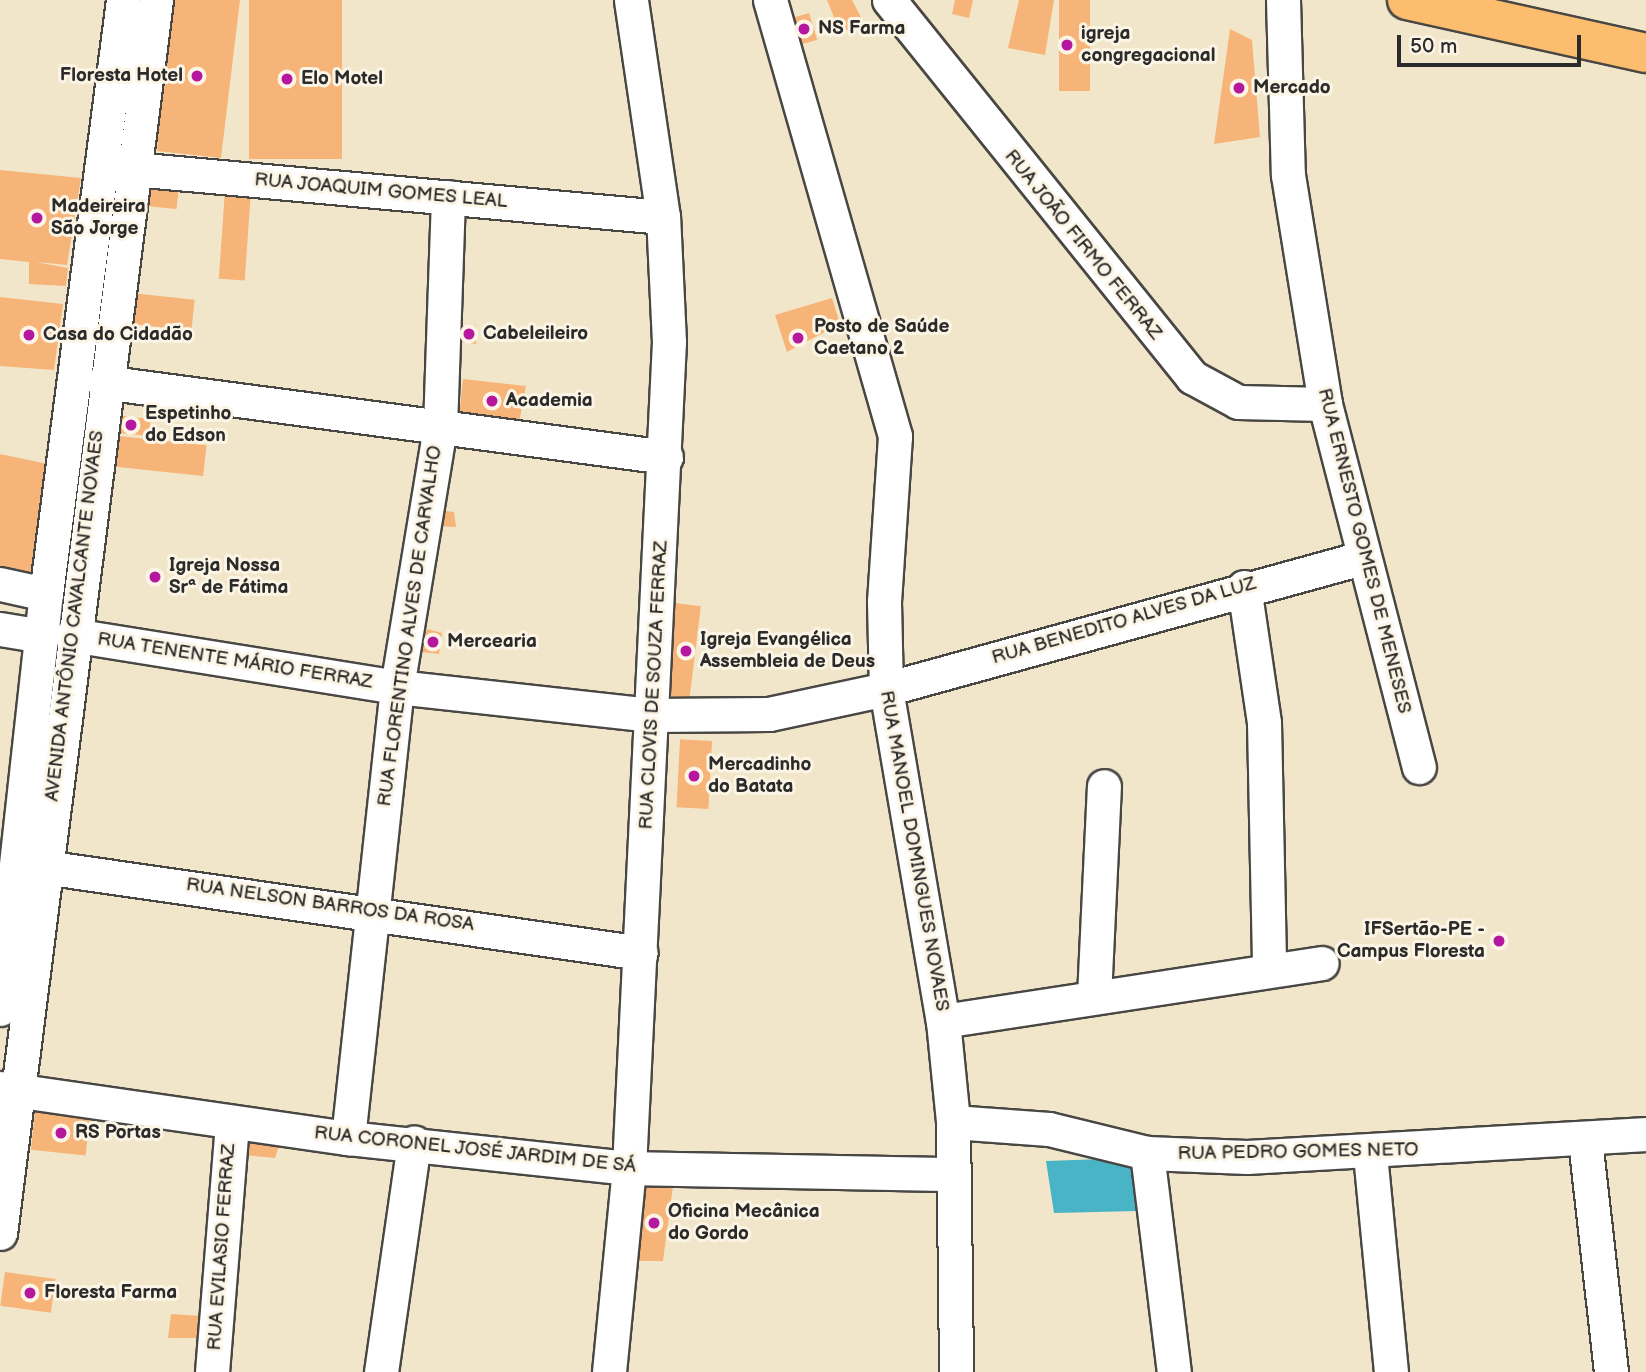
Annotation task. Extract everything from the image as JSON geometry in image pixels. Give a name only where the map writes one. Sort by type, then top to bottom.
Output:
[{"type":"main road","points":[[1407,0],[1646,53]]},
{"type":"street","points":[[57,636],[46,594],[97,314],[98,166],[123,0]]},
{"type":"street","name":"AVENIDA ANTÔNIO CAVALCANTE NOVAES","points":[[0,1233],[11,1090],[19,879],[57,636],[103,383],[97,314],[133,169],[156,0]]},
{"type":"street","name":"RUA CLOVIS DE SOUZA FERRAZ","points":[[609,1372],[629,1168],[666,457],[663,217],[631,0]]},
{"type":"street","name":"RUA MANOEL DOMINGUES NOVAES","points":[[770,0],[895,436],[884,601],[886,689],[943,1021],[953,1122],[956,1372]]},
{"type":"street","name":"RUA JOÃO FIRMO FERRAZ","points":[[889,0],[1192,377],[1217,396],[1238,402],[1325,404]]},
{"type":"street","name":"RUA ERNESTO GOMES DE MENESES","points":[[1283,0],[1288,175],[1325,404],[1419,767]]},
{"type":"street","name":"RUA JOAQUIM GOMES LEAL","points":[[98,166],[663,217]]},
{"type":"street","name":"RUA FLORENTINO ALVES DE CARVALHO","points":[[348,1138],[397,687],[440,427],[448,197]]},
{"type":"street","points":[[103,383],[666,457]]},
{"type":"street","name":"RUA BENEDITO ALVES DA LUZ","points":[[652,715],[769,714],[886,689],[1244,587],[1363,558]]},
{"type":"street","points":[[0,584],[46,594]]},
{"type":"street","points":[[1244,587],[1264,723],[1269,969]]},
{"type":"street","name":"RUA TENENTE MÁRIO FERRAZ","points":[[0,629],[397,687],[652,715]]},
{"type":"street","points":[[1094,997],[1104,786]]},
{"type":"street","points":[[0,1009],[19,879]]},
{"type":"street","name":"RUA NELSON BARROS DA ROSA","points":[[19,879],[371,910],[640,953]]},
{"type":"street","points":[[943,1021],[1322,963]]},
{"type":"street","name":"RUA CORONEL JOSÉ JARDIM DE SÁ","points":[[11,1090],[348,1138],[414,1142],[629,1168],[954,1174]]},
{"type":"street","name":"RUA EVILASIO FERRAZ","points":[[212,1372],[232,1122]]},
{"type":"street","name":"RUA PEDRO GOMES NETO","points":[[953,1122],[1049,1129],[1147,1153],[1370,1154],[1646,1134]]},
{"type":"street","points":[[1585,1140],[1611,1372]]},
{"type":"street","points":[[381,1372],[414,1142]]},
{"type":"street","points":[[1147,1153],[1174,1372]]},
{"type":"street","points":[[1370,1154],[1391,1372]]},
{"type":"water","points":[[1131,1158],[1138,1211],[1054,1213],[1046,1161]]},
{"type":"building","name":"Floresta Hotel","points":[[168,0],[240,0],[221,158],[157,151]]},
{"type":"building","name":"Elo Motel","points":[[249,0],[342,0],[342,159],[249,159]]},
{"type":"building","points":[[827,0],[852,0],[865,25],[840,32]]},
{"type":"building","points":[[955,0],[973,0],[969,18],[952,14]]},
{"type":"building","points":[[1019,0],[1054,0],[1045,55],[1008,48]]},
{"type":"building","name":"igreja congregacional","points":[[1059,0],[1090,0],[1090,91],[1059,91]]},
{"type":"building","name":"NS Farma","points":[[809,13],[817,40],[799,45],[791,19]]},
{"type":"building","name":"Mercado","points":[[1230,29],[1252,40],[1260,137],[1214,144]]},
{"type":"building","name":"Madeireira São Jorge","points":[[0,170],[81,178],[67,265],[36,262],[68,268],[66,286],[29,284],[29,262],[0,259]]},
{"type":"building","points":[[148,184],[179,187],[177,209],[146,206]]},
{"type":"building","points":[[225,190],[251,192],[245,281],[219,279]]},
{"type":"building","points":[[131,293],[195,300],[191,331],[128,324]]},
{"type":"building","name":"Casa do Cidadão","points":[[0,297],[63,304],[54,370],[0,366]]},
{"type":"building","name":"Posto de Saúde Caetano 2","points":[[832,298],[840,324],[787,352],[775,315]]},
{"type":"building","name":"Cabeleileiro","points":[[461,326],[476,326],[476,344],[462,342]]},
{"type":"building","name":"Academia","points":[[463,379],[526,386],[518,428],[459,417]]},
{"type":"building","name":"Espetinho do Edson","points":[[113,415],[151,419],[149,436],[111,432]]},
{"type":"building","points":[[109,435],[206,445],[203,476],[106,466]]},
{"type":"building","points":[[0,454],[48,464],[34,574],[0,567]]},
{"type":"building","points":[[439,510],[454,512],[456,527],[436,526]]},
{"type":"building","name":"Igreja Evangélica Assembleia de Deus","points":[[675,603],[701,606],[689,700],[663,697]]},
{"type":"building","name":"Mercearia","points":[[427,629],[442,633],[439,654],[422,652]]},
{"type":"building","name":"Mercadinho do Batata","points":[[680,739],[712,741],[708,809],[676,807]]},
{"type":"building","name":"RS Portas","points":[[35,1111],[90,1117],[86,1156],[31,1150]]},
{"type":"building","points":[[247,1137],[280,1142],[275,1158],[245,1155]]},
{"type":"building","name":"Oficina Mecânica do Gordo","points":[[644,1183],[673,1186],[663,1261],[637,1261]]},
{"type":"building","name":"Floresta Farma","points":[[5,1272],[56,1279],[51,1313],[0,1306]]},
{"type":"building","points":[[171,1314],[202,1316],[200,1338],[168,1338]]},
{"type":"place","name":"NS Farma","points":[[804,29]]},
{"type":"place","name":"igreja congregacional","points":[[1067,45]]},
{"type":"place","name":"Floresta Hotel","points":[[197,76]]},
{"type":"place","name":"Elo Motel","points":[[287,79]]},
{"type":"place","name":"Mercado","points":[[1239,88]]},
{"type":"place","name":"Madeireira São Jorge","points":[[37,218]]},
{"type":"place","name":"Cabeleileiro","points":[[469,334]]},
{"type":"place","name":"Casa do Cidadão","points":[[29,335]]},
{"type":"place","name":"Posto de Saúde Caetano 2","points":[[798,338]]},
{"type":"place","name":"Academia","points":[[492,401]]},
{"type":"place","name":"Espetinho do Edson","points":[[131,425]]},
{"type":"place","name":"Igreja Nossa Srª de Fátima","points":[[155,577]]},
{"type":"place","name":"Mercearia","points":[[433,642]]},
{"type":"place","name":"Igreja Evangélica Assembleia de Deus","points":[[686,651]]},
{"type":"place","name":"Mercadinho do Batata","points":[[694,776]]},
{"type":"place","name":"IFSertão-PE - Campus Floresta","points":[[1499,941]]},
{"type":"place","name":"RS Portas","points":[[61,1133]]},
{"type":"place","name":"Oficina Mecânica do Gordo","points":[[654,1223]]},
{"type":"place","name":"Floresta Farma","points":[[30,1293]]}]
